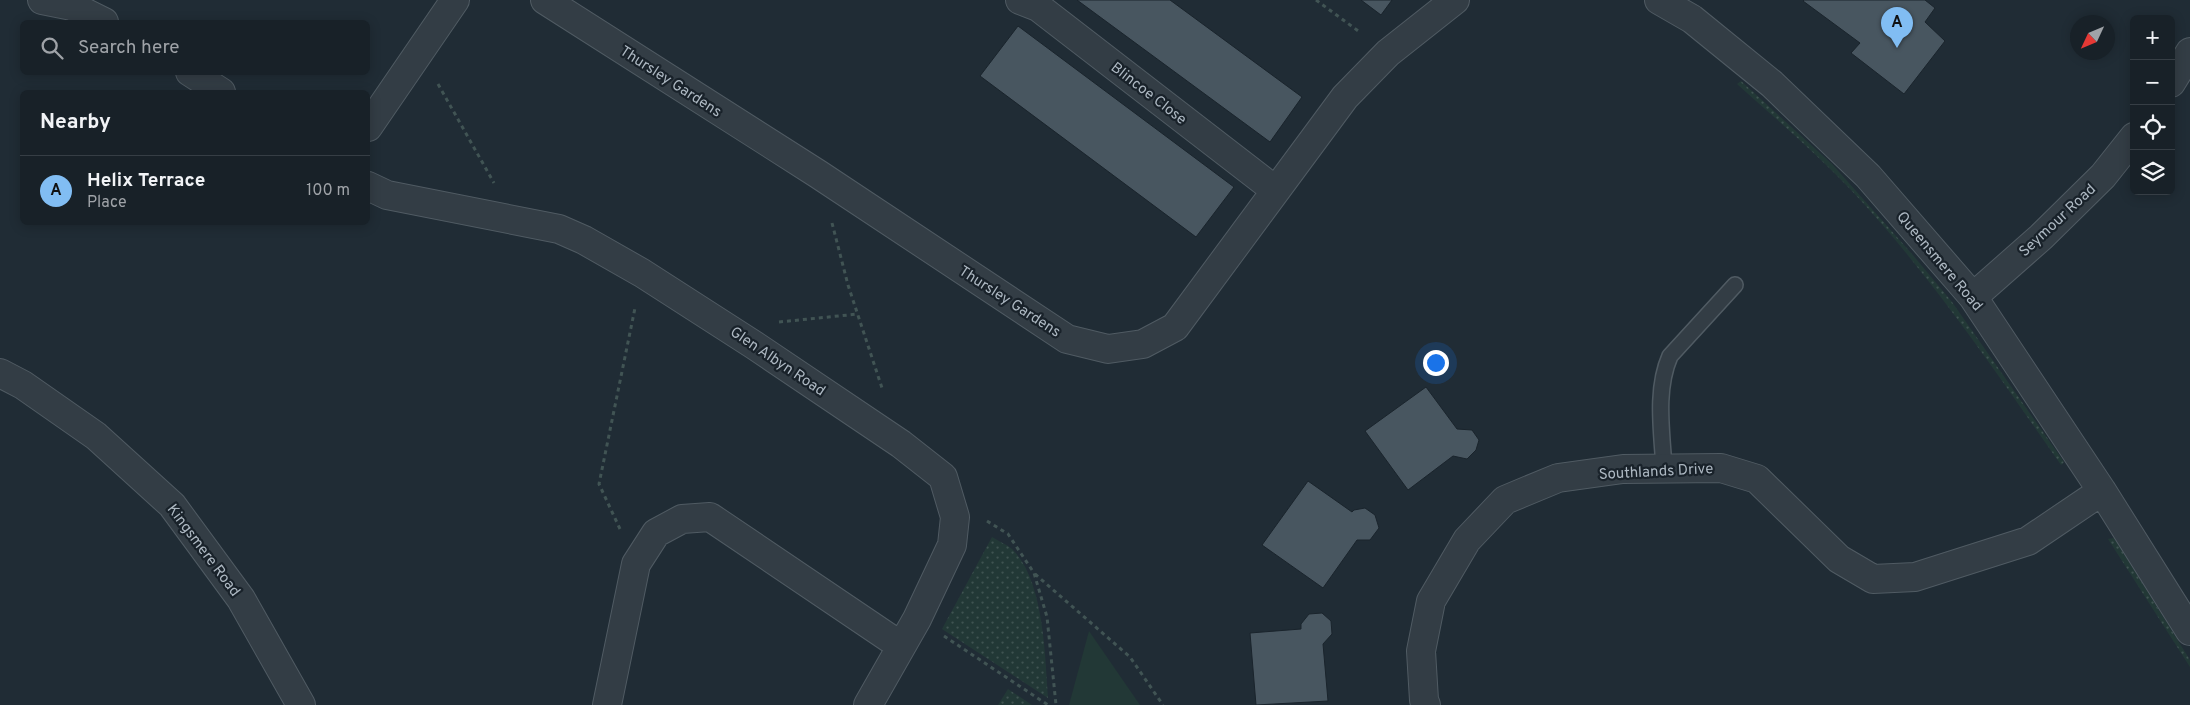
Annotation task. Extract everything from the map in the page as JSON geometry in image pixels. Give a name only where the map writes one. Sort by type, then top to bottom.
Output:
[{"type":"street","points":[[42,0],[72,6],[100,20]]},
{"type":"street","points":[[370,124],[454,0]]},
{"type":"street","name":"Thursley Gardens","points":[[545,0],[818,174],[1067,339],[1108,349],[1143,344],[1175,327],[1345,97],[1388,53],[1455,0]]},
{"type":"street","name":"Blincoe Close","points":[[1020,0],[1038,7],[1275,190]]},
{"type":"street","name":"Queensmere Road","points":[[1658,0],[1692,18],[1772,84],[1868,176],[1973,297],[2102,491],[2190,631]]},
{"type":"street","points":[[2175,76],[2190,52]]},
{"type":"street","name":"Seymour Road","points":[[1973,297],[2041,237],[2103,176],[2130,142]]},
{"type":"street","name":"Glen Albyn Road","points":[[370,187],[386,195],[559,229],[584,240],[642,273],[754,345],[908,450],[943,477],[955,517],[952,545],[917,619],[868,705]]},
{"type":"street","name":"Kingsmere Road","points":[[0,373],[23,385],[96,436],[172,506],[241,599],[301,705]]},
{"type":"street","name":"Southlands Drive","points":[[1426,705],[1424,700],[1421,650],[1431,601],[1467,540],[1505,500],[1558,478],[1623,469],[1722,468],[1757,479],[1839,560],[1873,579],[1915,577],[2028,541],[2102,491]]},
{"type":"street","points":[[607,705],[636,564],[656,533],[682,519],[710,517],[901,646]]},
{"type":"lane","points":[[1664,468],[1661,399],[1666,365],[1670,356],[1735,285]]},
{"type":"path","points":[[1316,0],[1388,53]]},
{"type":"path","points":[[419,51],[515,220]]},
{"type":"path","points":[[831,220],[858,314],[884,394]]},
{"type":"path","points":[[636,564],[599,484],[642,273]]},
{"type":"path","points":[[770,323],[858,314]]},
{"type":"path","points":[[955,517],[981,518],[1008,534],[1034,572],[1130,657],[1163,705]]},
{"type":"path","points":[[1034,572],[1047,618],[1056,705]]},
{"type":"path","points":[[917,619],[1048,705]]},
{"type":"green space","points":[[1741,81],[1832,164],[1952,302],[2064,462],[2061,465],[1961,324],[1908,255],[1838,176],[1737,84]]},
{"type":"green space","points":[[992,537],[1012,549],[1023,563],[1031,579],[1041,619],[1048,698],[942,629]]},
{"type":"green space","points":[[2114,538],[2190,660],[2190,667],[2108,539]]},
{"type":"green space","points":[[1089,631],[1140,705],[1069,705]]},
{"type":"green space","points":[[1008,689],[1032,705],[998,705]]},
{"type":"building","points":[[1077,0],[1170,0],[1302,97],[1270,142]]},
{"type":"building","points":[[1361,0],[1392,0],[1381,15]]},
{"type":"building","points":[[1804,0],[1925,0],[1935,8],[1925,22],[1945,41],[1904,94],[1851,53],[1860,43]]},
{"type":"building","points":[[1018,26],[1234,187],[1196,237],[980,76]]},
{"type":"building","points":[[1426,387],[1457,429],[1472,430],[1479,440],[1476,450],[1467,459],[1453,456],[1408,490],[1365,431]]},
{"type":"building","points":[[1308,481],[1352,512],[1365,508],[1375,515],[1379,528],[1370,540],[1357,540],[1323,588],[1262,545]]},
{"type":"building","points":[[1322,613],[1331,621],[1332,634],[1323,644],[1328,701],[1256,705],[1250,633],[1301,629],[1301,624],[1309,614]]},
{"type":"place","name":"Helix Terrace","points":[[1897,48]]}]
